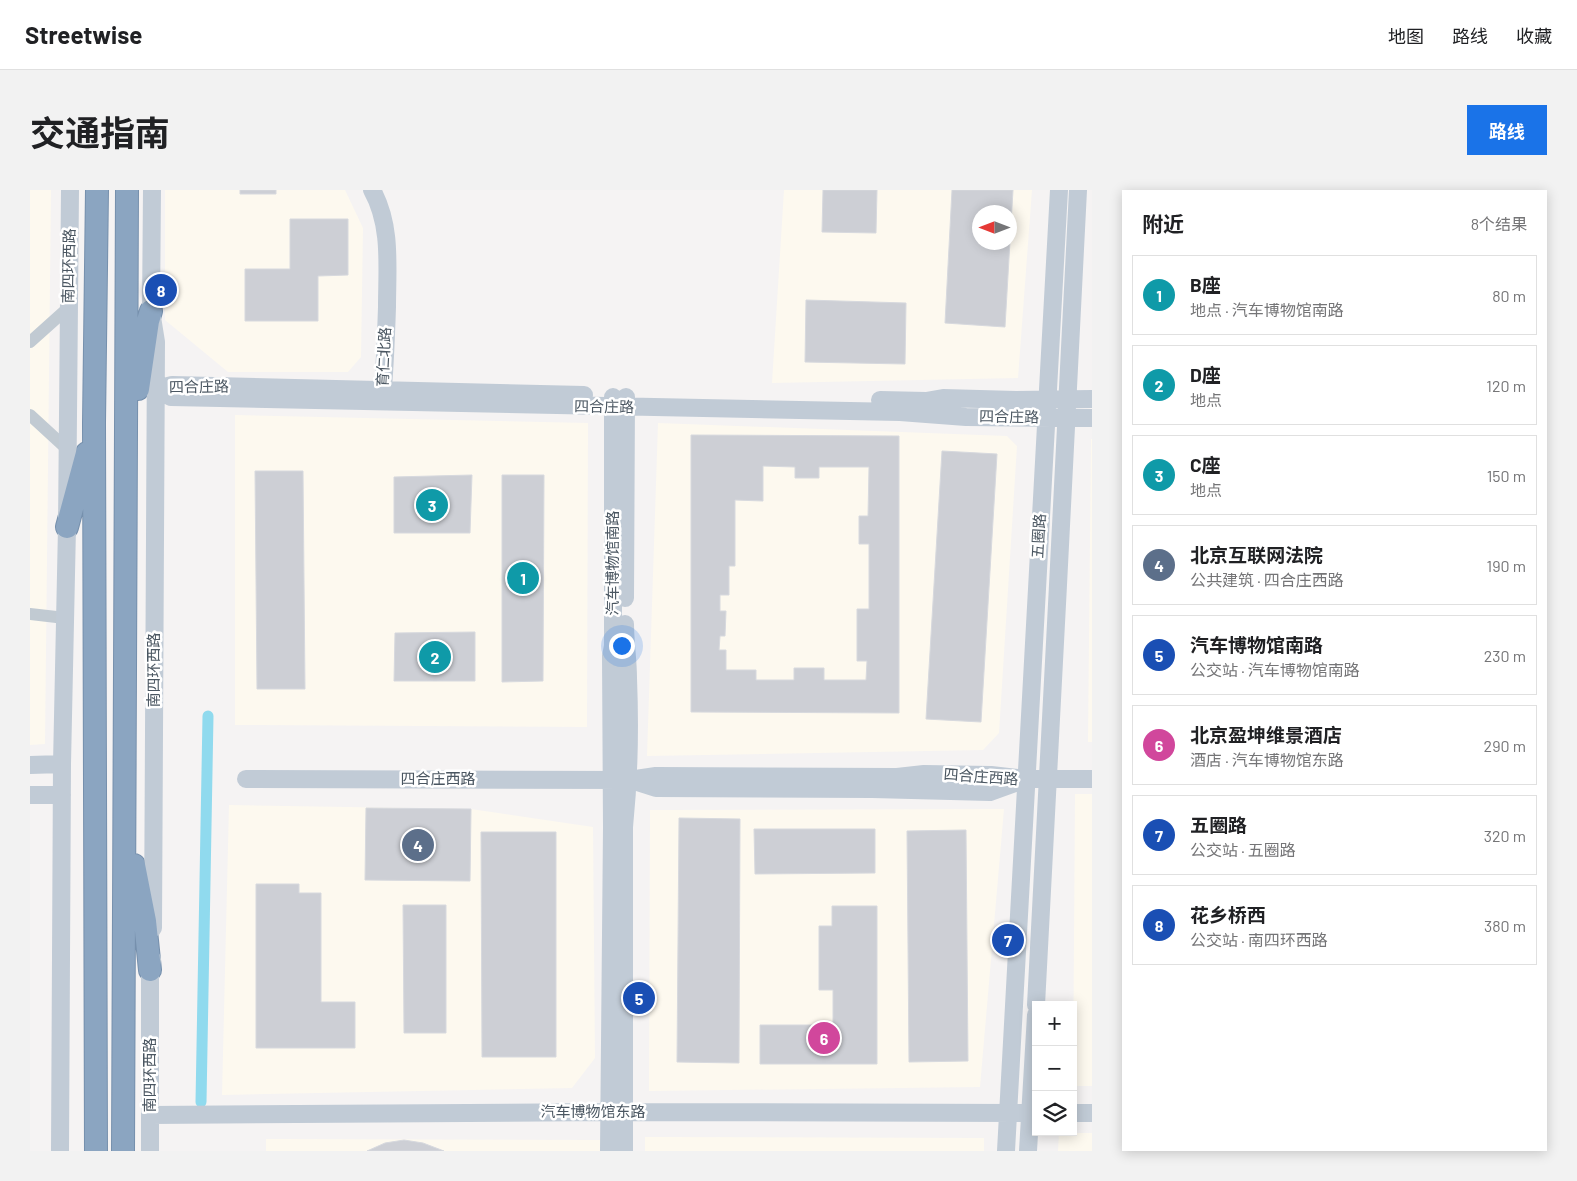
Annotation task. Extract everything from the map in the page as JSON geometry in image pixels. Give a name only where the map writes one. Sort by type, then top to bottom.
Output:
[{"type":"highway","name":"南四环西路","points":[[96,1151],[94,423],[97,190]]},
{"type":"highway","name":"南四环西路","points":[[123,1151],[127,190]]},
{"type":"highway","points":[[126,479],[151,311]]},
{"type":"highway","points":[[67,527],[94,423]]},
{"type":"highway","points":[[125,818],[145,921],[150,970]]},
{"type":"street","name":"南四环西路","points":[[60,1151],[62,764],[67,527],[70,190]]},
{"type":"street","name":"南四环西路","points":[[150,1151],[156,389],[156,342],[151,311],[152,190]]},
{"type":"street","name":"育仁北路","points":[[366,190],[374,204],[378,244],[376,365],[381,393]]},
{"type":"street","name":"育仁北路","points":[[372,190],[379,203],[388,244],[385,365],[381,393]]},
{"type":"street","name":"五圈路","points":[[1006,1151],[1059,190]]},
{"type":"street","name":"五圈路","points":[[1036,1001],[1078,190]]},
{"type":"street","points":[[30,342],[68,308]]},
{"type":"street","name":"四合庄路","points":[[156,389],[172,385],[891,412],[966,417],[1092,418]]},
{"type":"street","name":"四合庄路","points":[[619,402],[926,401],[943,398],[1092,399]]},
{"type":"street","name":"汽车博物馆南路","points":[[619,402],[613,646],[611,656],[611,780],[618,1112],[624,1151]]},
{"type":"street","name":"汽车博物馆南路","points":[[609,1151],[618,1112],[624,827],[629,780],[628,677],[625,647],[619,402]]},
{"type":"street","points":[[30,415],[68,449]]},
{"type":"street","points":[[30,614],[65,618]]},
{"type":"street","points":[[30,765],[62,764]]},
{"type":"street","name":"四合庄西路","points":[[246,779],[629,780],[656,776],[897,777],[924,774],[991,775],[1026,779],[1092,779]]},
{"type":"street","points":[[30,795],[62,795]]},
{"type":"street","points":[[1034,1091],[1035,1046]]},
{"type":"street","name":"汽车博物馆东路","points":[[150,1115],[618,1112],[1032,1113]]},
{"type":"street","points":[[1077,1113],[1092,1113]]},
{"type":"street","points":[[1028,1151],[1032,1121]]},
{"type":"shaded area","points":[[30,190],[51,190],[45,744],[30,745]]},
{"type":"shaded area","points":[[165,190],[345,190],[363,228],[361,357],[348,372],[228,372],[165,320]]},
{"type":"shaded area","points":[[784,190],[1032,190],[1018,378],[772,383]]},
{"type":"shaded area","points":[[235,415],[588,423],[587,727],[235,725]]},
{"type":"shaded area","points":[[658,423],[1007,436],[1017,446],[999,733],[983,750],[647,756]]},
{"type":"shaded area","points":[[1091,439],[1092,742],[1088,742]]},
{"type":"shaded area","points":[[1075,794],[1092,794],[1092,1086],[1077,1086],[1077,1001],[1074,1001]]},
{"type":"shaded area","points":[[229,805],[471,809],[593,827],[595,1058],[572,1088],[222,1095]]},
{"type":"shaded area","points":[[1004,809],[980,1087],[649,1091],[650,810]]},
{"type":"shaded area","points":[[1077,1133],[1092,1133],[1092,1151],[1058,1151],[1059,1136],[1077,1136]]},
{"type":"shaded area","points":[[645,1137],[984,1138],[984,1151],[645,1151]]},
{"type":"shaded area","points":[[266,1139],[606,1140],[606,1151],[266,1151]]},
{"type":"building","points":[[240,190],[276,190],[276,194],[240,194]]},
{"type":"building","points":[[823,190],[877,190],[876,233],[822,232]]},
{"type":"building","points":[[952,190],[1013,190],[1012,205],[972,205],[972,250],[1009,250],[1005,327],[945,323]]},
{"type":"building","points":[[290,219],[348,219],[348,275],[318,276],[318,321],[245,321],[245,269],[290,269]]},
{"type":"building","points":[[806,300],[906,303],[905,364],[805,362]]},
{"type":"building","points":[[691,435],[899,436],[899,713],[691,712]],"holes":[[[763,466],[795,467],[795,478],[819,478],[819,467],[869,467],[868,516],[859,516],[859,544],[869,544],[869,609],[857,609],[857,661],[867,661],[866,680],[824,680],[824,668],[794,668],[794,680],[756,680],[756,670],[726,670],[726,650],[719,650],[720,636],[725,636],[726,611],[720,611],[720,595],[729,595],[729,566],[735,566],[735,500],[763,501]]]},
{"type":"building","points":[[942,451],[997,454],[981,722],[926,719]]},
{"type":"building","points":[[255,471],[303,471],[305,689],[257,689]]},
{"type":"building","points":[[472,475],[470,533],[394,533],[394,477]]},
{"type":"building","points":[[502,475],[544,475],[543,681],[502,682]]},
{"type":"building","points":[[475,632],[475,681],[394,681],[395,633]]},
{"type":"building","points":[[366,808],[471,809],[470,881],[365,880]]},
{"type":"building","points":[[679,818],[740,819],[739,1063],[677,1062]]},
{"type":"building","points":[[754,829],[875,829],[875,873],[755,874]]},
{"type":"building","points":[[966,830],[968,1061],[909,1062],[907,831]]},
{"type":"building","points":[[481,832],[556,832],[556,1057],[482,1057]]},
{"type":"building","points":[[256,884],[299,884],[299,893],[321,893],[321,1002],[355,1002],[355,1048],[256,1048]]},
{"type":"building","points":[[403,905],[446,905],[446,1033],[404,1033]]},
{"type":"building","points":[[832,906],[877,906],[877,1064],[760,1064],[760,1025],[833,1025],[833,990],[819,990],[819,926],[832,926]]},
{"type":"building","points":[[404,1140],[423,1143],[444,1151],[367,1151],[385,1143]]},
{"type":"waterway","points":[[201,1102],[208,716]]},
{"type":"place","name":"花乡桥西","points":[[161,290]]},
{"type":"place","name":"C座","points":[[432,505]]},
{"type":"place","name":"B座","points":[[523,578]]},
{"type":"place","name":"D座","points":[[435,657]]},
{"type":"place","name":"北京互联网法院","points":[[418,845]]},
{"type":"place","name":"五圈路","points":[[1008,940]]},
{"type":"place","name":"汽车博物馆南路","points":[[639,998]]},
{"type":"place","name":"北京盈坤维景酒店","points":[[824,1038]]}]
